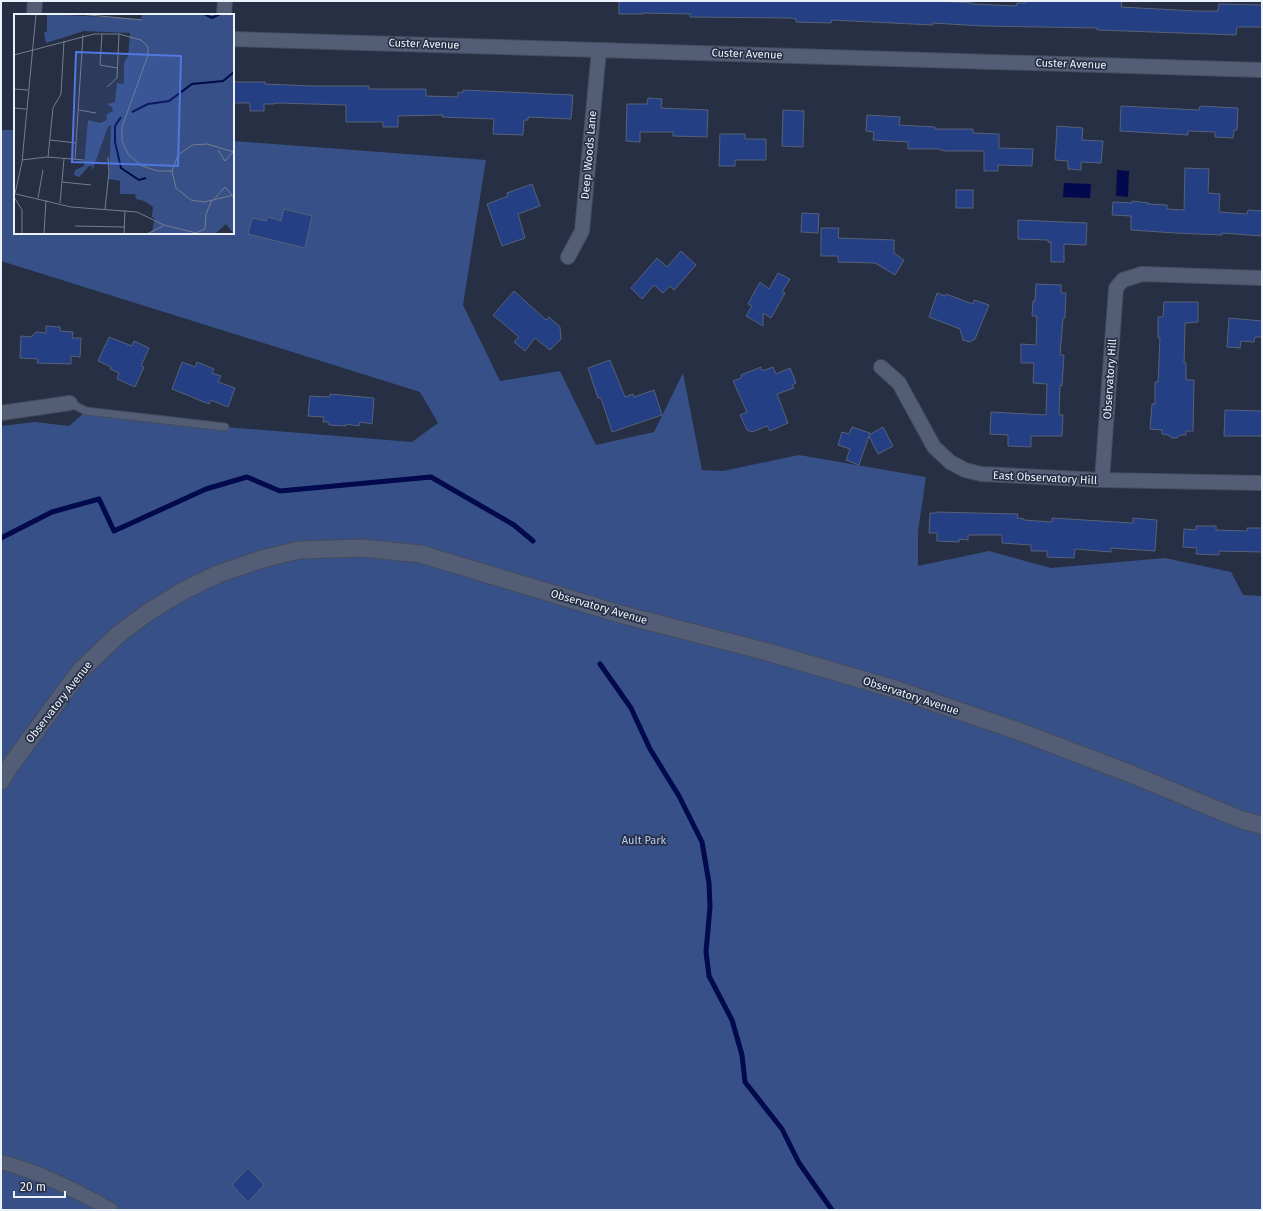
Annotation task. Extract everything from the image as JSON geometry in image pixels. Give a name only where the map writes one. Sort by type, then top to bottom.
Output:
[{"type":"street","points":[[34,14],[35,1]]},
{"type":"street","points":[[224,14],[226,1]]},
{"type":"street","name":"Custer Avenue","points":[[234,39],[1262,70]]},
{"type":"street","name":"Deep Woods Lane","points":[[568,257],[582,232],[599,50]]},
{"type":"street","name":"Observatory Hill","points":[[1102,480],[1116,288],[1123,280],[1142,274],[1262,278]]},
{"type":"street","name":"East Observatory Hill","points":[[881,367],[899,383],[934,448],[950,462],[965,470],[981,474],[1102,480],[1262,483]]},
{"type":"street","points":[[1,413],[70,403]]},
{"type":"street","name":"Observatory Avenue","points":[[1,781],[10,766],[80,671],[119,634],[150,611],[183,591],[218,574],[262,559],[299,550],[362,548],[421,554],[620,614],[768,652],[894,689],[1018,731],[1131,774],[1242,820],[1262,825]]},
{"type":"street","points":[[1,1162],[49,1178],[78,1191],[111,1210]]},
{"type":"lane","points":[[70,403],[86,411],[225,427]]},
{"type":"green space","name":"Ault Park","points":[[1,130],[14,130],[14,234],[234,234],[234,141],[486,160],[463,305],[500,381],[560,371],[596,445],[654,432],[683,373],[702,470],[723,471],[799,455],[926,477],[918,531],[918,566],[989,551],[1051,568],[1165,558],[1231,572],[1243,595],[1262,596],[1262,1210],[1,1210],[1,426],[35,422],[69,426],[86,411],[225,427],[412,442],[438,423],[420,392],[1,261]]},
{"type":"shaded area","points":[[1117,170],[1129,171],[1128,197],[1116,196]]},
{"type":"shaded area","points":[[1064,183],[1091,184],[1090,198],[1063,197]]},
{"type":"building","points":[[619,1],[939,1],[1016,6],[1017,3],[1026,3],[1026,1],[1122,1],[1121,7],[1195,11],[1218,11],[1219,4],[1262,5],[1262,27],[1237,27],[1236,35],[1097,30],[1097,28],[982,26],[933,23],[933,25],[831,20],[831,23],[796,22],[796,19],[790,18],[690,17],[690,14],[619,14]]},
{"type":"building","points":[[234,82],[265,82],[265,84],[313,86],[369,86],[369,89],[426,89],[426,96],[458,97],[458,92],[463,93],[463,90],[573,95],[571,119],[528,117],[528,120],[524,120],[523,135],[493,134],[494,119],[442,117],[443,115],[398,116],[398,127],[383,127],[383,122],[346,122],[346,105],[278,103],[264,104],[264,111],[250,111],[250,103],[234,103]]},
{"type":"building","points":[[648,98],[662,99],[661,108],[708,110],[707,137],[673,136],[673,132],[640,132],[640,142],[626,141],[627,104],[647,104]]},
{"type":"building","points":[[1121,106],[1199,110],[1200,106],[1238,108],[1237,130],[1234,130],[1233,138],[1215,137],[1215,132],[1188,131],[1188,135],[1120,131]]},
{"type":"building","points":[[783,110],[804,111],[803,147],[782,146]]},
{"type":"building","points":[[867,115],[900,117],[899,125],[935,127],[935,129],[973,129],[973,133],[999,134],[999,148],[1033,149],[1032,166],[998,165],[998,171],[984,171],[984,151],[908,149],[908,142],[873,140],[874,132],[866,131]]},
{"type":"building","points":[[1057,126],[1083,128],[1082,140],[1103,141],[1101,163],[1081,162],[1081,170],[1068,169],[1068,161],[1055,160]]},
{"type":"building","points":[[720,134],[745,134],[745,139],[766,139],[766,160],[735,160],[735,166],[719,166]]},
{"type":"building","points":[[1185,168],[1209,169],[1208,193],[1220,194],[1219,212],[1247,214],[1248,210],[1262,211],[1262,236],[1131,230],[1131,216],[1112,215],[1113,202],[1132,203],[1132,201],[1167,205],[1167,209],[1184,210]]},
{"type":"building","points":[[532,184],[540,206],[518,214],[525,238],[502,246],[487,204],[508,196],[507,193]]},
{"type":"building","points":[[956,190],[973,190],[973,208],[956,208]]},
{"type":"building","points":[[284,209],[312,216],[305,248],[248,234],[252,218],[266,221],[268,217],[281,221]]},
{"type":"building","points":[[802,213],[819,214],[818,233],[801,232]]},
{"type":"building","points":[[1018,220],[1087,223],[1086,245],[1064,244],[1064,262],[1051,262],[1051,242],[1048,242],[1048,240],[1018,239]]},
{"type":"building","points":[[821,228],[839,228],[838,238],[894,240],[894,253],[904,260],[895,275],[875,263],[838,262],[838,256],[821,256]]},
{"type":"building","points":[[681,251],[696,265],[674,290],[670,286],[663,293],[654,285],[642,299],[631,288],[657,258],[667,267]]},
{"type":"building","points":[[778,273],[790,279],[782,292],[785,293],[771,318],[763,313],[763,326],[746,316],[752,306],[748,304],[760,282],[769,289]]},
{"type":"building","points":[[1036,284],[1061,285],[1061,293],[1066,293],[1065,318],[1063,318],[1060,355],[1064,355],[1062,386],[1060,385],[1059,415],[1063,415],[1062,436],[1031,436],[1031,447],[1008,446],[1008,435],[990,434],[991,412],[1046,415],[1047,384],[1033,383],[1034,363],[1021,363],[1021,344],[1036,345],[1037,316],[1032,316]]},
{"type":"building","points":[[514,291],[546,320],[549,317],[560,327],[561,339],[550,350],[535,338],[525,351],[514,342],[519,337],[493,315]]},
{"type":"building","points":[[937,293],[945,296],[946,294],[973,304],[974,300],[989,305],[975,339],[970,342],[963,340],[960,329],[929,317]]},
{"type":"building","points":[[1164,302],[1198,302],[1198,322],[1185,323],[1184,363],[1186,363],[1186,380],[1194,380],[1193,431],[1186,431],[1186,435],[1180,435],[1177,438],[1172,438],[1168,435],[1162,434],[1162,430],[1150,429],[1152,404],[1155,404],[1155,382],[1158,382],[1160,338],[1158,338],[1158,317],[1163,317]]},
{"type":"building","points":[[1229,318],[1262,321],[1262,337],[1255,337],[1254,342],[1241,341],[1240,348],[1227,347]]},
{"type":"building","points":[[46,326],[60,327],[60,331],[73,332],[72,338],[81,338],[80,357],[71,356],[71,364],[37,363],[38,359],[20,358],[21,336],[31,337],[36,332],[46,333]]},
{"type":"building","points":[[109,337],[132,346],[134,341],[149,348],[141,366],[144,367],[135,387],[117,379],[119,373],[110,369],[111,367],[98,361]]},
{"type":"building","points":[[610,360],[625,397],[633,394],[634,397],[654,390],[662,415],[612,432],[601,398],[598,398],[588,368]]},
{"type":"building","points":[[182,362],[195,367],[197,362],[214,369],[212,373],[221,376],[218,382],[235,388],[228,407],[211,400],[209,404],[172,389]]},
{"type":"building","points":[[761,367],[762,371],[773,367],[776,374],[790,368],[796,383],[792,385],[794,388],[777,394],[788,423],[770,431],[767,426],[752,432],[747,430],[740,415],[747,412],[733,381],[741,378],[741,375]]},
{"type":"building","points":[[330,394],[374,398],[372,424],[360,422],[359,426],[346,424],[346,426],[329,425],[329,422],[323,422],[324,417],[308,416],[310,396],[330,397]]},
{"type":"building","points":[[1225,410],[1262,411],[1262,436],[1224,436]]},
{"type":"building","points":[[852,427],[870,433],[869,435],[883,427],[893,446],[878,454],[869,436],[859,465],[846,460],[850,449],[838,445],[842,432],[849,434]]},
{"type":"building","points":[[930,513],[1018,514],[1017,518],[1024,520],[1052,522],[1052,518],[1133,523],[1133,518],[1157,520],[1155,551],[1111,548],[1111,552],[1075,549],[1074,558],[1047,557],[1047,551],[1031,551],[1031,545],[1002,543],[1002,535],[968,535],[968,540],[959,539],[959,542],[937,541],[937,533],[929,533]]},
{"type":"building","points":[[1196,526],[1216,526],[1216,530],[1247,531],[1247,528],[1262,528],[1262,552],[1219,551],[1219,555],[1196,554],[1197,548],[1183,547],[1184,529],[1196,530]]},
{"type":"building","points":[[248,1168],[264,1185],[248,1202],[232,1185]]},
{"type":"waterway","points":[[1,538],[52,512],[99,499],[114,531],[206,489],[247,477],[280,491],[431,477],[514,525],[533,541]]},
{"type":"waterway","points":[[600,664],[631,708],[650,749],[679,796],[702,842],[709,883],[710,907],[706,952],[709,976],[732,1020],[742,1055],[745,1082],[782,1129],[799,1163],[832,1210]]}]
